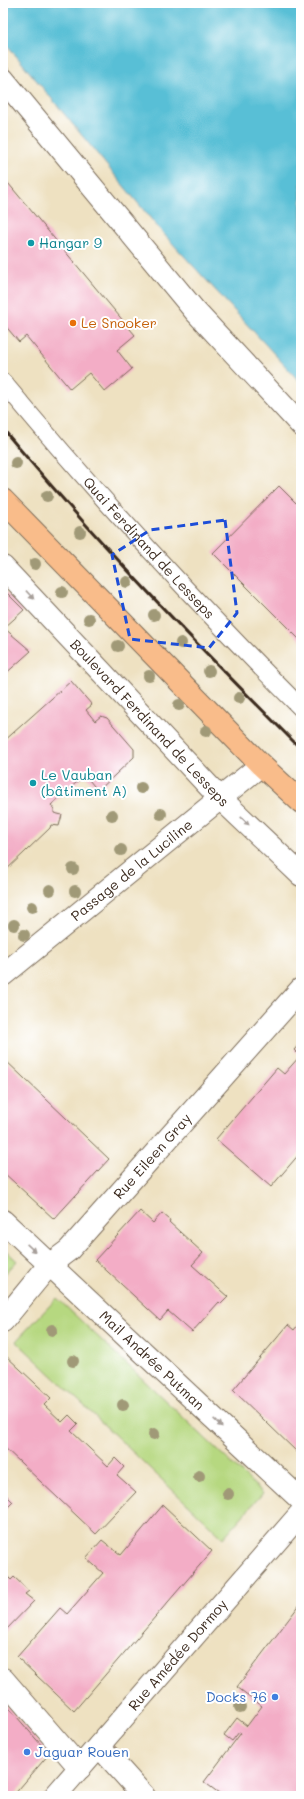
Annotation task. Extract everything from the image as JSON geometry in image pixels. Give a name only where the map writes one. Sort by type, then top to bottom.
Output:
[{"type":"main road","points":[[4,501],[261,765],[301,802]]},
{"type":"street","points":[[3,79],[195,311],[301,425]]},
{"type":"street","name":"Boulevard Ferdinand de Lesseps","points":[[3,567],[220,798],[301,875]]},
{"type":"street","name":"Passage de la Luciline","points":[[3,975],[261,765]]},
{"type":"street","name":"Rue Eileen Gray","points":[[3,1321],[49,1265],[70,1250],[301,989]]},
{"type":"street","name":"Mail Andrée Putman","points":[[3,1222],[301,1500]]},
{"type":"street","name":"Rue Amédée Dormoy","points":[[55,1796],[301,1513]]},
{"type":"street","points":[[3,1679],[80,1768]]},
{"type":"street","points":[[99,1746],[144,1796]]},
{"type":"lane","name":"Quai Ferdinand de Lesseps","points":[[3,382],[61,451],[227,634],[301,708]]},
{"type":"highlighted area","points":[[225,520],[237,613],[209,648],[130,639],[112,555],[150,530]]},
{"type":"green space","points":[[3,1248],[17,1261],[3,1276]]},
{"type":"green space","points":[[57,1298],[263,1493],[223,1538],[16,1341]]},
{"type":"water","points":[[3,3],[301,3],[301,383],[161,231],[3,40]]},
{"type":"building","name":"Hangar 9","points":[[3,177],[135,335],[117,350],[132,369],[105,392],[89,373],[70,389],[26,336],[19,342],[3,323]]},
{"type":"building","points":[[279,486],[301,508],[301,641],[213,553]]},
{"type":"building","points":[[3,589],[24,610],[4,628],[31,651],[3,676]]},
{"type":"building","name":"Le Vauban (bâtiment A)","points":[[71,681],[92,705],[86,710],[95,721],[101,716],[107,718],[134,749],[134,757],[98,791],[85,775],[51,805],[54,809],[54,813],[62,815],[59,826],[51,825],[50,828],[3,873],[3,742]]},
{"type":"building","points":[[301,1042],[301,1152],[271,1187],[216,1139],[277,1068],[284,1074],[300,1056],[294,1050]]},
{"type":"building","points":[[3,1058],[109,1159],[54,1219],[3,1172]]},
{"type":"building","points":[[140,1211],[153,1223],[162,1213],[170,1220],[169,1222],[203,1253],[192,1265],[228,1297],[221,1304],[219,1302],[192,1332],[168,1311],[160,1320],[95,1260]]},
{"type":"building","points":[[301,1321],[301,1450],[298,1453],[233,1390],[288,1325],[294,1330]]},
{"type":"building","points":[[5,1355],[51,1398],[44,1405],[62,1422],[69,1415],[78,1424],[71,1431],[108,1466],[115,1458],[124,1467],[117,1475],[136,1492],[96,1534],[3,1446],[3,1357]]},
{"type":"building","points":[[4,1493],[13,1502],[3,1512],[3,1494]]},
{"type":"building","points":[[163,1505],[212,1551],[74,1711],[17,1657],[60,1608],[67,1614],[103,1573],[86,1558],[102,1540],[121,1555]]},
{"type":"building","points":[[3,1566],[8,1570],[5,1574],[11,1580],[14,1577],[29,1591],[25,1594],[34,1601],[3,1633]]},
{"type":"building","name":"Docks 76","points":[[301,1603],[301,1796],[223,1796],[204,1782],[241,1733],[239,1732],[232,1741],[224,1735],[237,1718],[247,1726],[262,1706],[237,1687]]},
{"type":"building","points":[[3,1701],[49,1754],[13,1796],[3,1796]]},
{"type":"railway","points":[[3,429],[74,512],[148,592],[301,749]]},
{"type":"place","name":"Hangar 9","points":[[31,243]]},
{"type":"place","name":"Le Snooker","points":[[73,323]]},
{"type":"place","name":"Le Vauban (bâtiment A)","points":[[33,783]]},
{"type":"place","name":"Docks 76","points":[[275,1697]]},
{"type":"place","name":"Jaguar Rouen","points":[[27,1752]]}]
